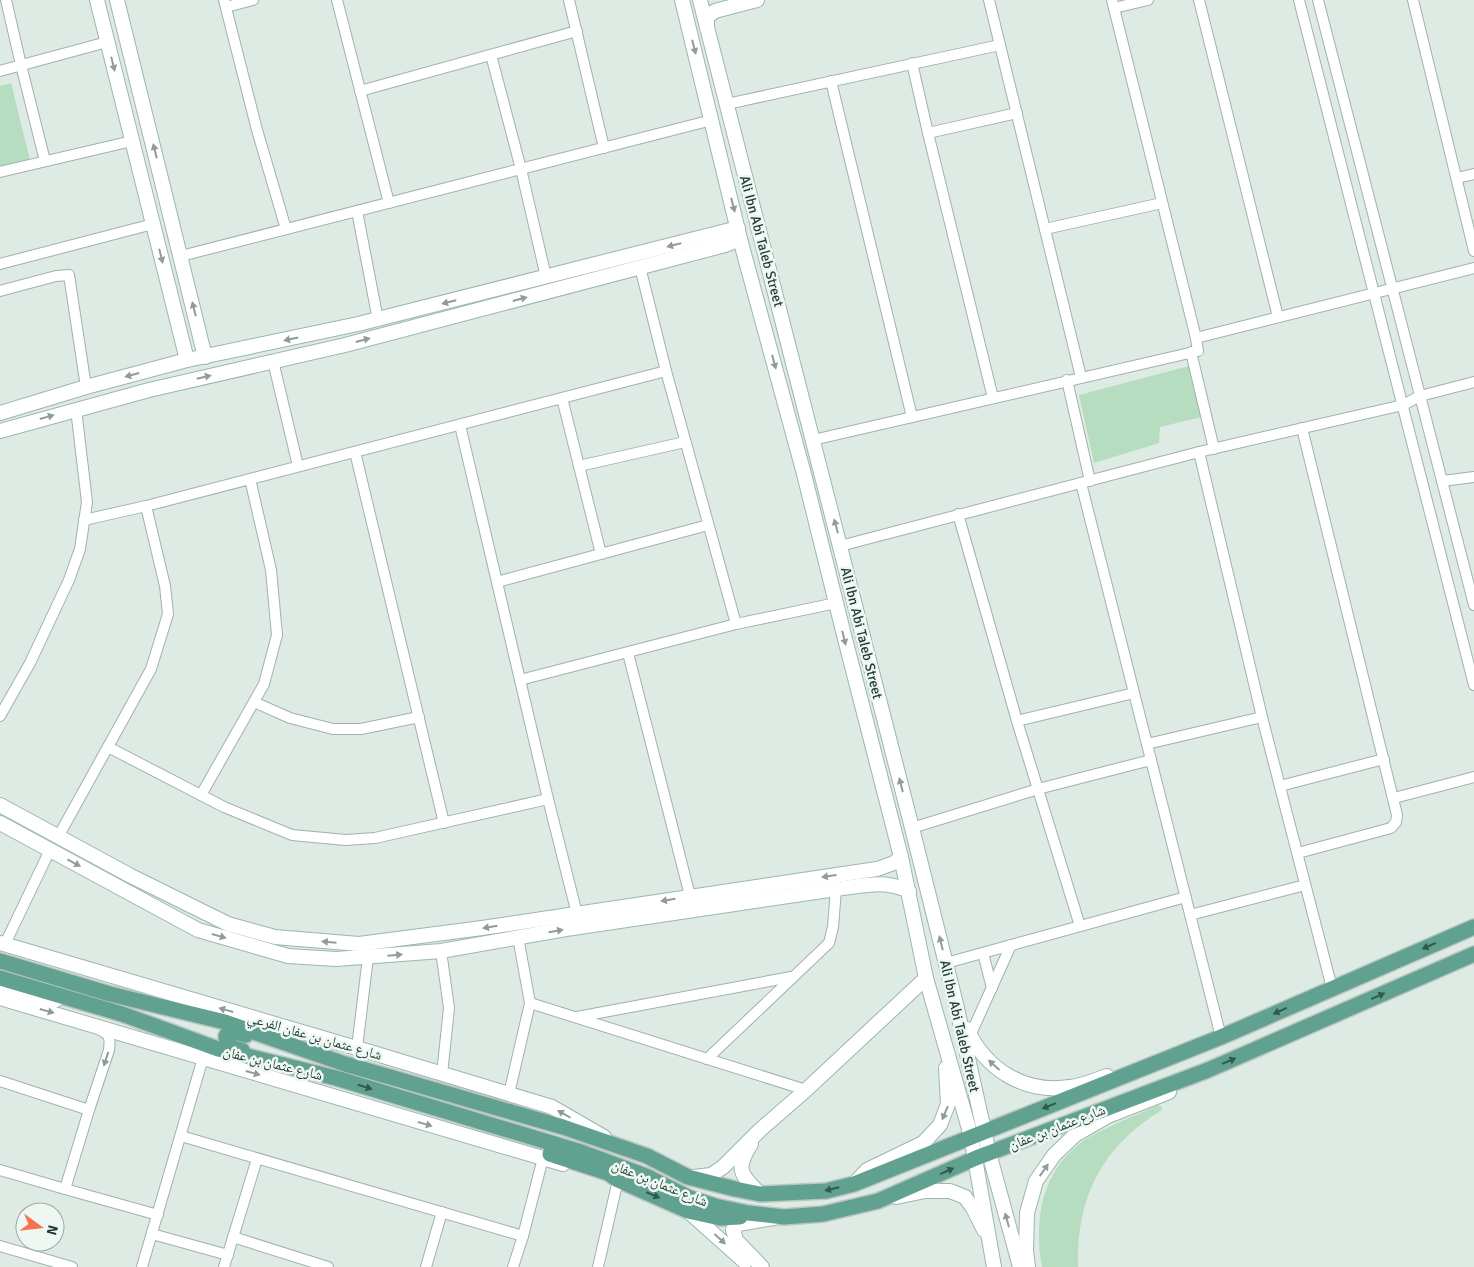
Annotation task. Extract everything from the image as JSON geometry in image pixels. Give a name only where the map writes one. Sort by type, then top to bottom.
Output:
[{"type":"main road","name":"شارع عثمان بن عفان","points":[[0,960],[110,994],[225,1022],[345,1064],[563,1127],[648,1156],[688,1177],[760,1194],[826,1191],[854,1184],[1221,1037],[1474,927]]},
{"type":"main road","name":"شارع عثمان بن عفان","points":[[0,978],[122,1014],[218,1049],[336,1078],[613,1163],[646,1176],[690,1198],[748,1214],[784,1217],[823,1214],[878,1202],[982,1155],[1208,1070],[1474,954]]},
{"type":"main road","points":[[110,994],[143,1007],[211,1024],[218,1029],[219,1034],[216,1038],[209,1041],[144,1018],[122,1014]]},
{"type":"main road","points":[[336,1078],[292,1063],[230,1047],[226,1042],[226,1036],[229,1032],[238,1033],[308,1056],[345,1064]]},
{"type":"main road","points":[[509,1131],[540,1150],[608,1173],[618,1180],[688,1211],[720,1218],[784,1217]]},
{"type":"street","points":[[6,0],[45,162]]},
{"type":"street","points":[[97,0],[186,360]]},
{"type":"street","points":[[117,0],[205,357]]},
{"type":"street","points":[[253,0],[225,3],[257,130],[286,229]]},
{"type":"street","points":[[336,0],[389,203]]},
{"type":"street","points":[[569,0],[604,148]]},
{"type":"street","name":"Ali Ibn Abi Taleb Street","points":[[682,0],[739,234],[804,474],[901,857],[926,978],[942,1030]]},
{"type":"street","name":"Ali Ibn Abi Taleb Street","points":[[700,0],[946,963],[956,1004],[982,1155],[1020,1267]]},
{"type":"street","points":[[707,29],[707,17],[715,11],[757,0]]},
{"type":"street","points":[[989,0],[1081,377]]},
{"type":"street","points":[[813,440],[1198,350],[1113,4],[1148,0]]},
{"type":"street","points":[[1199,0],[1278,317]]},
{"type":"street","points":[[1299,0],[1474,685]]},
{"type":"street","points":[[1318,0],[1474,605]]},
{"type":"street","points":[[1413,0],[1474,251]]},
{"type":"street","points":[[360,91],[577,31]]},
{"type":"street","points":[[0,71],[108,42]]},
{"type":"street","points":[[726,104],[1000,44]]},
{"type":"street","points":[[491,55],[521,169],[546,277]]},
{"type":"street","points":[[912,64],[993,398]]},
{"type":"street","points":[[831,81],[912,417]]},
{"type":"street","points":[[928,133],[1017,113]]},
{"type":"street","points":[[180,256],[712,120]]},
{"type":"street","points":[[0,172],[132,141]]},
{"type":"street","points":[[1457,178],[1474,174]]},
{"type":"street","points":[[1045,229],[1162,202]]},
{"type":"street","points":[[358,211],[378,320]]},
{"type":"street","points":[[0,264],[153,224]]},
{"type":"street","points":[[0,431],[148,390],[346,345],[725,245],[739,234]]},
{"type":"street","points":[[0,413],[186,360],[378,320],[546,277],[739,234]]},
{"type":"street","points":[[640,267],[685,442],[736,624]]},
{"type":"street","points":[[1196,338],[1474,268]]},
{"type":"street","points":[[0,291],[56,276],[69,275],[86,387]]},
{"type":"street","points":[[1191,352],[1214,449]]},
{"type":"street","points":[[273,361],[298,466]]},
{"type":"street","points":[[84,520],[146,506],[666,371]]},
{"type":"street","points":[[956,1004],[973,1043],[990,1062],[1008,1077],[1029,1085],[1054,1089],[1072,1087],[1156,1062],[1221,1037],[1134,692],[1086,482],[1067,380]]},
{"type":"street","points":[[840,546],[1199,452],[1402,405],[1420,396],[1474,382]]},
{"type":"street","points":[[562,398],[601,554]]},
{"type":"street","points":[[0,716],[30,663],[69,580],[80,549],[87,502],[76,409]]},
{"type":"street","points":[[460,425],[577,914]]},
{"type":"street","points":[[1298,853],[1391,828],[1396,822],[1397,815],[1302,428]]},
{"type":"street","points":[[579,466],[685,442]]},
{"type":"street","points":[[355,452],[444,822]]},
{"type":"street","points":[[1199,452],[1262,717],[1332,988]]},
{"type":"street","points":[[1442,481],[1474,477]]},
{"type":"street","points":[[201,795],[264,684],[277,634],[271,570],[250,479]]},
{"type":"street","points":[[58,837],[151,669],[168,614],[165,586],[146,506]]},
{"type":"street","points":[[958,514],[1017,721],[1080,926]]},
{"type":"street","points":[[497,582],[708,525]]},
{"type":"street","points":[[520,680],[736,624],[836,603]]},
{"type":"street","points":[[628,653],[690,896]]},
{"type":"street","points":[[1017,721],[1134,692]]},
{"type":"street","points":[[254,702],[290,718],[333,730],[361,729],[419,717]]},
{"type":"street","points":[[1147,744],[1262,717]]},
{"type":"street","points":[[108,747],[224,807],[292,835],[346,840],[375,838],[548,799]]},
{"type":"street","points":[[1280,786],[1384,759]]},
{"type":"street","points":[[912,828],[1038,789],[1151,760]]},
{"type":"street","points":[[1394,798],[1474,776]]},
{"type":"street","points":[[0,805],[131,876],[228,924],[275,937],[358,944],[482,928],[877,869],[894,863],[901,857]]},
{"type":"street","points":[[1,826],[50,850],[198,930],[288,956],[336,959],[441,951],[566,929],[836,889],[879,884],[897,886],[909,891]]},
{"type":"street","points":[[2,947],[50,850]]},
{"type":"street","points":[[877,869],[882,876],[879,884]]},
{"type":"street","points":[[1190,915],[1305,885]]},
{"type":"street","points":[[706,1059],[829,943],[833,927],[836,889]]},
{"type":"street","points":[[946,963],[1186,897]]},
{"type":"street","points":[[509,1094],[530,1004],[518,937]]},
{"type":"street","points":[[970,1036],[1011,945]]},
{"type":"street","name":"شارع عثمان بن عفان الفرعي","points":[[2,947],[114,977],[552,1107],[622,1147]]},
{"type":"street","points":[[441,951],[449,1008],[442,1074]]},
{"type":"street","points":[[982,953],[992,988]]},
{"type":"street","points":[[357,1048],[368,957]]},
{"type":"street","points":[[574,1018],[792,977]]},
{"type":"street","points":[[688,1177],[710,1175],[723,1167],[760,1130],[806,1090],[926,978]]},
{"type":"street","points":[[0,990],[122,1014]]},
{"type":"street","points":[[0,998],[618,1180],[598,1267]]},
{"type":"street","points":[[530,1004],[806,1090]]},
{"type":"street","points":[[65,1190],[109,1050],[110,1040],[107,1033],[88,1023]]},
{"type":"street","points":[[942,1030],[978,1134]]},
{"type":"street","points":[[854,1184],[867,1170],[923,1143],[940,1125],[948,1104],[947,1071],[942,1030]]},
{"type":"street","points":[[142,1267],[203,1058]]},
{"type":"street","points":[[1028,1267],[1026,1252],[1027,1214],[1036,1181],[1054,1155],[1075,1135],[1108,1116],[1164,1095],[1208,1070]]},
{"type":"street","points":[[0,1081],[89,1110]]},
{"type":"street","points":[[760,1130],[745,1154],[742,1165],[744,1178],[760,1194]]},
{"type":"street","points":[[180,1136],[524,1236]]},
{"type":"street","points":[[982,1155],[994,1262]]},
{"type":"street","points":[[513,1267],[524,1236],[543,1158]]},
{"type":"street","points":[[224,1267],[257,1159]]},
{"type":"street","points":[[0,1170],[158,1215]]},
{"type":"street","points":[[878,1202],[932,1190],[950,1191],[965,1197],[982,1226],[994,1262]]},
{"type":"street","points":[[688,1211],[751,1267]]},
{"type":"street","points":[[426,1267],[442,1212]]},
{"type":"street","points":[[762,1267],[736,1240],[733,1230],[738,1224],[784,1217]]},
{"type":"street","points":[[152,1234],[228,1255]]},
{"type":"street","points":[[233,1237],[312,1265],[328,1267]]},
{"type":"street","points":[[0,1246],[50,1264],[72,1267]]},
{"type":"green space","points":[[11,83],[30,160],[0,168],[0,86]]},
{"type":"green space","points":[[1189,366],[1202,417],[1160,427],[1159,443],[1094,463],[1079,395]]},
{"type":"green space","points":[[1158,1105],[1161,1106],[1162,1110],[1141,1124],[1123,1140],[1097,1176],[1088,1196],[1082,1218],[1078,1267],[1042,1267],[1039,1237],[1041,1208],[1050,1180],[1058,1167],[1067,1155],[1085,1140]]}]
